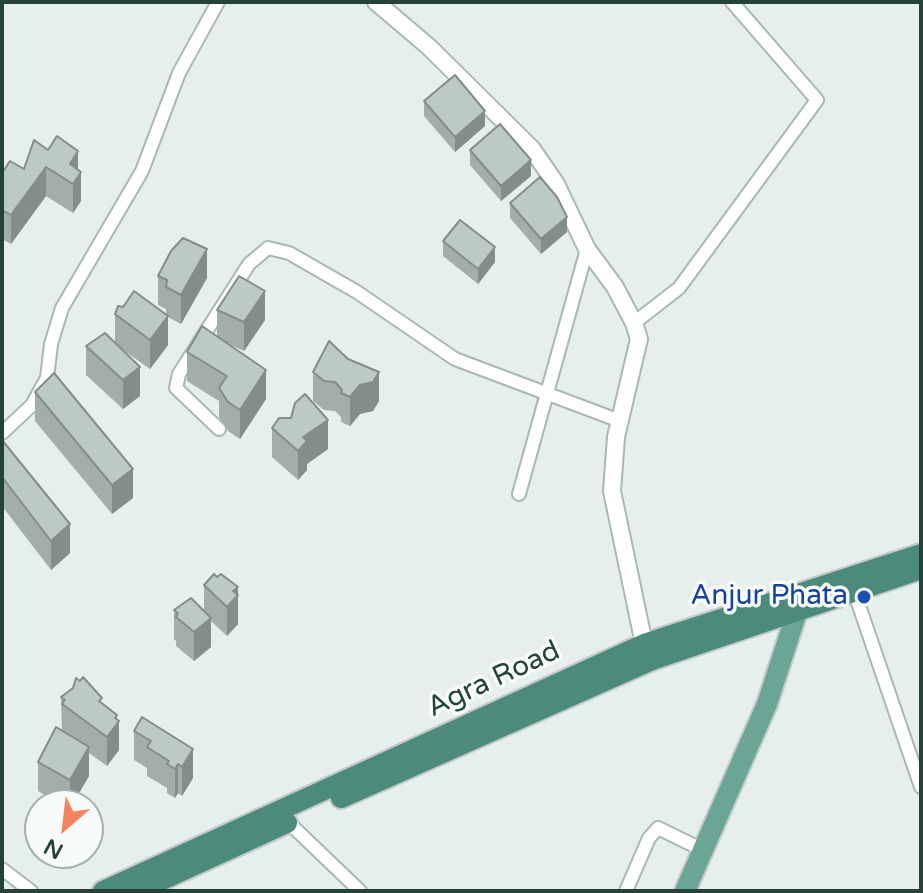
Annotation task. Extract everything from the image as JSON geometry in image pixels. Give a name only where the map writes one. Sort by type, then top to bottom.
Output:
[{"type":"highway","points":[[851,584],[921,554]]},
{"type":"highway","points":[[851,584],[921,569]]},
{"type":"highway","name":"Agra Road","points":[[103,891],[648,652],[851,584]]},
{"type":"highway","name":"Agra Road","points":[[148,889],[648,652]]},
{"type":"main road","points":[[685,891],[767,704],[799,600]]},
{"type":"street","points":[[2,433],[32,405],[47,378],[51,344],[62,308],[142,171],[179,73],[218,2]]},
{"type":"street","points":[[376,2],[440,58],[532,149],[556,184],[587,249],[615,287],[634,323],[639,339],[620,421],[612,491],[648,652]]},
{"type":"street","points":[[634,323],[679,288],[817,100],[732,2]]},
{"type":"street","points":[[219,429],[182,397],[176,388],[179,374],[249,264],[268,248],[289,253],[392,313],[455,359],[620,421]]},
{"type":"street","points":[[519,494],[587,249]]},
{"type":"street","points":[[851,584],[921,787]]},
{"type":"street","points":[[288,822],[360,891]]},
{"type":"street","points":[[626,891],[649,838],[658,828],[703,850]]},
{"type":"street","points":[[2,869],[31,891]]},
{"type":"building","points":[[455,75],[485,111],[455,137],[424,101]]},
{"type":"building","points":[[500,124],[531,160],[501,186],[470,150]]},
{"type":"building","points":[[57,136],[78,151],[70,164],[81,172],[73,184],[46,167],[11,215],[2,210],[2,173],[10,161],[24,169],[34,140],[48,150]]},
{"type":"building","points":[[540,177],[557,197],[567,217],[541,239],[510,203]]},
{"type":"building","points":[[460,220],[495,247],[478,269],[443,241]]},
{"type":"building","points":[[183,238],[207,249],[181,295],[166,287],[167,280],[158,276],[171,251]]},
{"type":"building","points":[[239,276],[265,291],[244,322],[217,310]]},
{"type":"building","points":[[134,291],[168,316],[150,340],[115,314],[118,306],[123,307]]},
{"type":"building","points":[[202,326],[266,370],[240,410],[228,402],[219,388],[227,376],[187,352]]},
{"type":"building","points":[[105,333],[140,367],[123,380],[86,346]]},
{"type":"building","points":[[329,341],[348,359],[379,372],[373,382],[360,385],[350,397],[341,393],[335,382],[324,381],[313,372]]},
{"type":"building","points":[[54,373],[133,469],[112,485],[35,392]]},
{"type":"building","points":[[305,394],[328,420],[303,437],[307,441],[298,451],[272,428],[279,418],[291,418],[295,403]]},
{"type":"building","points":[[2,440],[70,524],[51,541],[2,477]]},
{"type":"building","points":[[214,574],[217,577],[221,574],[238,587],[233,591],[238,595],[227,607],[204,585]]},
{"type":"building","points":[[191,598],[211,618],[194,632],[176,617],[178,613],[174,610]]},
{"type":"building","points":[[83,677],[102,698],[99,701],[117,715],[115,718],[119,721],[107,737],[62,704],[65,700],[61,697],[73,688],[76,678],[80,681]]},
{"type":"building","points":[[142,717],[193,749],[182,767],[178,764],[175,769],[167,764],[169,761],[147,747],[151,741],[134,731]]},
{"type":"building","points":[[56,727],[89,747],[70,780],[38,762]]},
{"type":"place","name":"Anjur Phata","points":[[864,597]]}]
